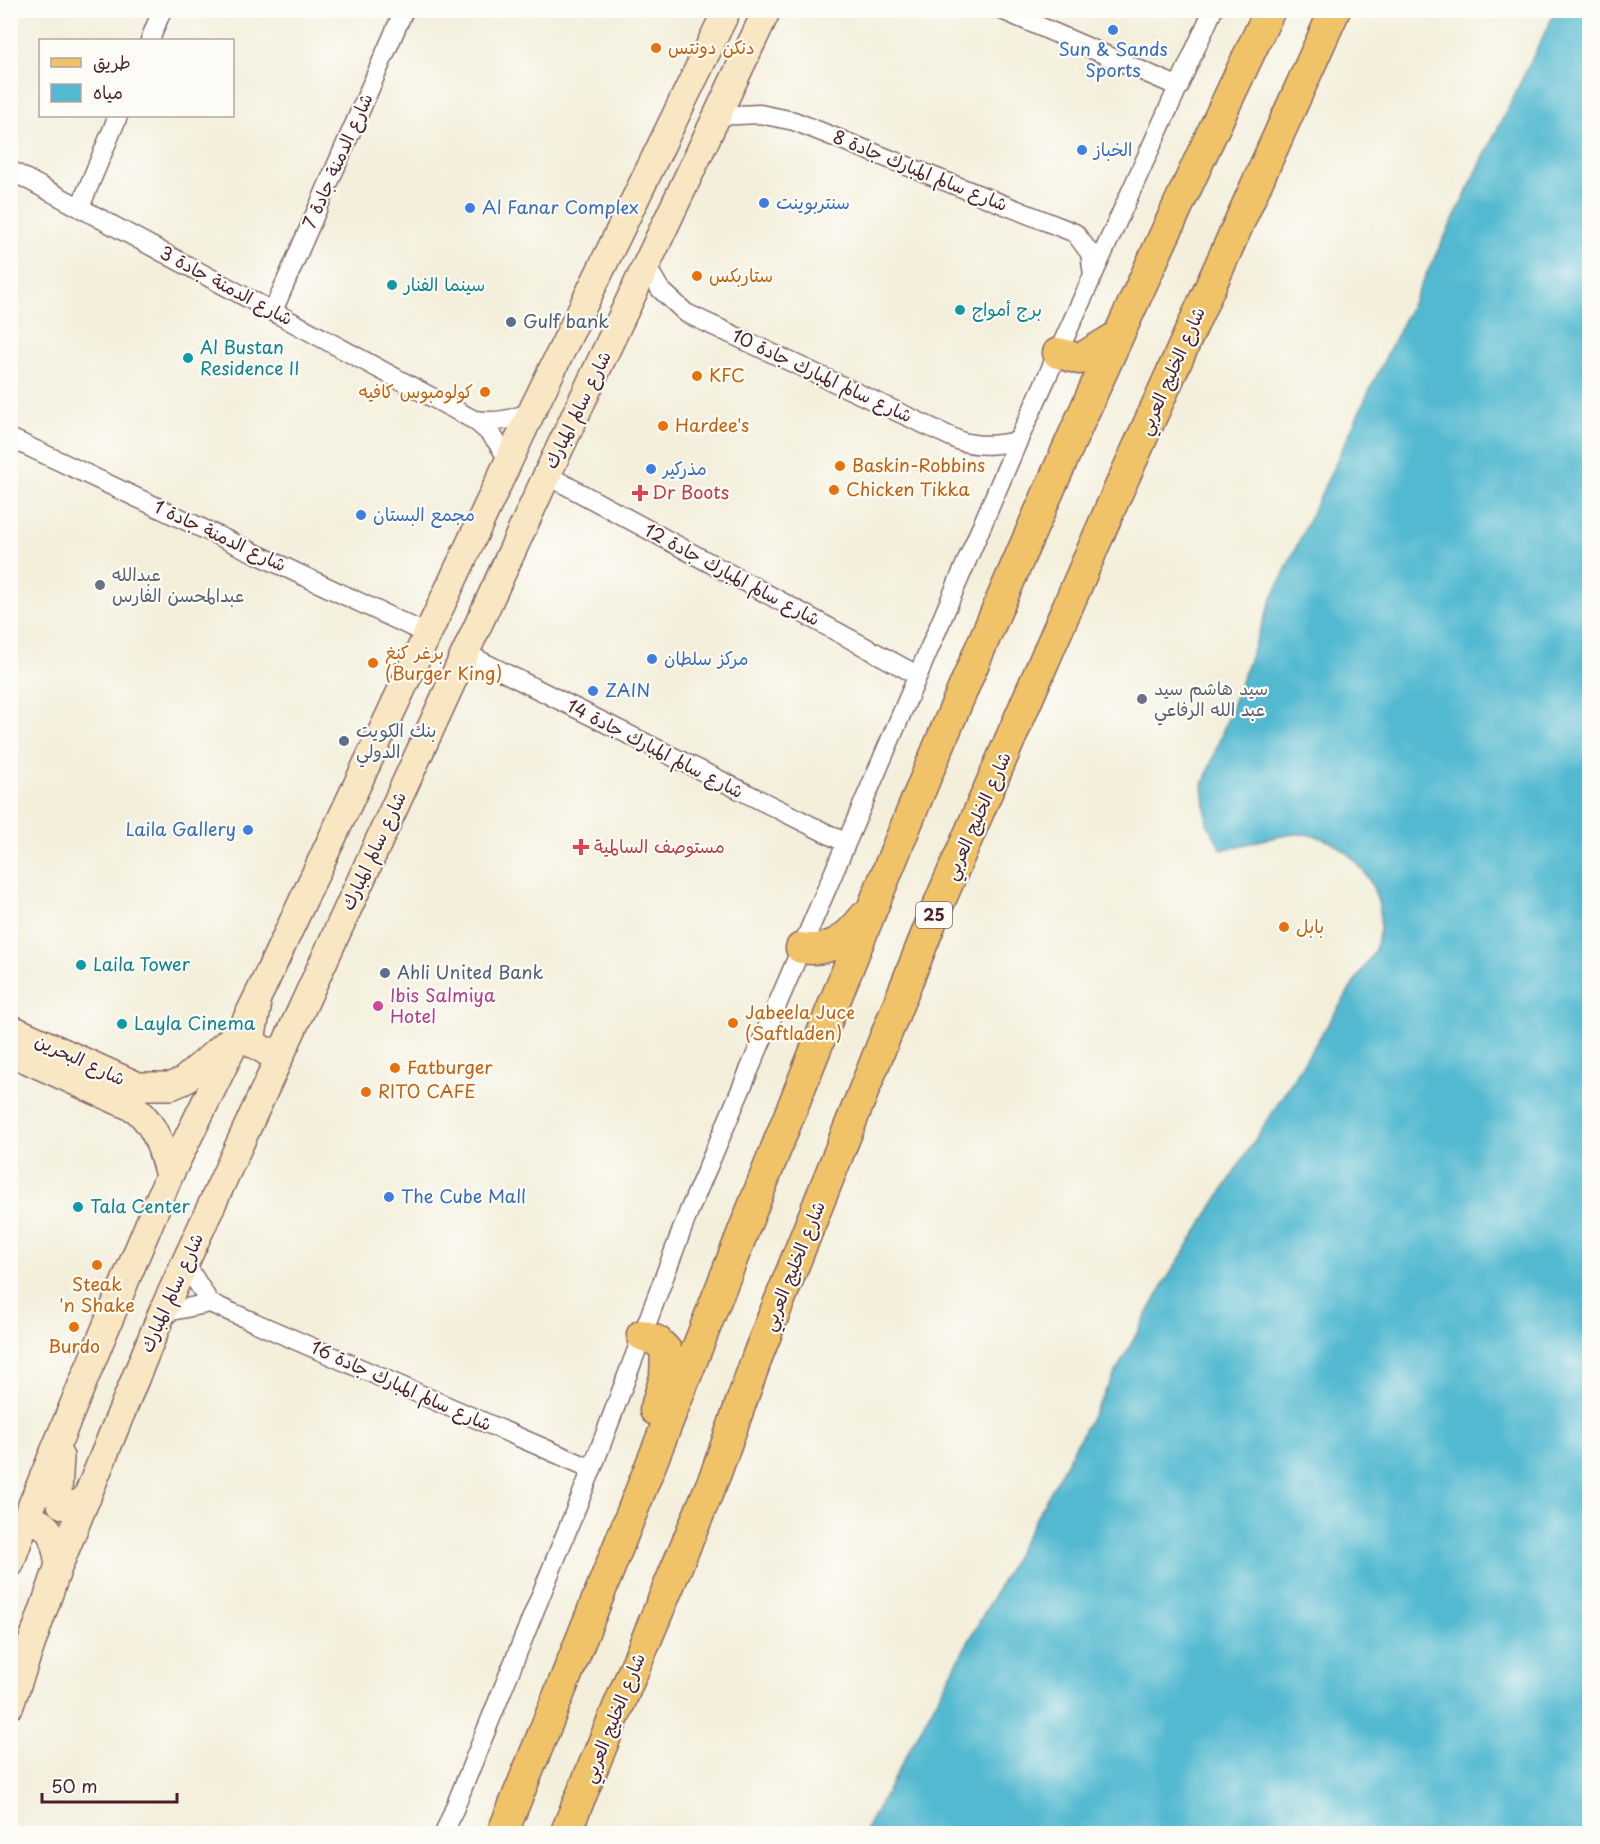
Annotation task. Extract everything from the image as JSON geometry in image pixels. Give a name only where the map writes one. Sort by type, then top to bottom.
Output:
[{"type":"main road","points":[[10,1564],[26,1519],[170,1176],[429,635],[532,411],[727,10]]},
{"type":"main road","name":"شارع سالم المبارك","points":[[10,1705],[59,1565],[162,1313],[547,475],[647,267],[766,10]]},
{"type":"main road","points":[[502,1833],[606,1584],[634,1507],[928,774],[1116,337],[1270,10]]},
{"type":"main road","points":[[1299,87],[1319,10]]},
{"type":"main road","name":"شارع الخليج العربي","points":[[565,1833],[716,1473],[759,1352],[934,915],[1110,509],[1335,10]]},
{"type":"main road","points":[[1299,87],[1355,10]]},
{"type":"main road","points":[[1058,353],[1080,359],[1116,337]]},
{"type":"main road","points":[[801,948],[814,950],[837,945],[851,934],[878,897]]},
{"type":"main road","points":[[261,990],[253,1040],[261,1051],[271,1053],[282,1050]]},
{"type":"main road","name":"شارع البحرين","points":[[10,1028],[138,1086],[153,1087],[171,1086],[183,1081],[240,1031]]},
{"type":"main road","name":"شارع البحرين","points":[[10,1052],[102,1091],[136,1109],[148,1119]]},
{"type":"main road","points":[[153,1087],[164,1096],[165,1104],[160,1114],[148,1119],[156,1132],[170,1176]]},
{"type":"main road","points":[[634,1507],[633,1485],[664,1377],[666,1350],[657,1341],[642,1335]]},
{"type":"main road","points":[[62,1437],[58,1491],[61,1504],[71,1508],[87,1498]]},
{"type":"main road","points":[[26,1519],[37,1520],[47,1526],[53,1536],[59,1565]]},
{"type":"street","points":[[150,39],[162,10]]},
{"type":"street","name":"شارع الدمنة جادة 7","points":[[273,311],[404,10]]},
{"type":"street","points":[[1002,10],[1179,87]]},
{"type":"street","points":[[444,1833],[592,1469],[689,1211],[1018,441],[1214,10]]},
{"type":"street","name":"شارع سالم المبارك جادة 8","points":[[715,116],[760,114],[794,121],[1075,233],[1090,254],[1093,276]]},
{"type":"street","points":[[80,207],[118,117]]},
{"type":"street","name":"شارع الدمنة جادة 3","points":[[10,170],[474,420],[502,446],[509,464]]},
{"type":"street","name":"شارع سالم المبارك جادة 10","points":[[647,267],[660,289],[686,313],[960,441],[973,445],[997,445],[1018,441]]},
{"type":"street","name":"شارع الدمنة جادة 3","points":[[474,420],[494,422],[514,419],[532,411]]},
{"type":"street","name":"شارع الدمنة جادة 1","points":[[10,438],[429,635]]},
{"type":"street","name":"شارع سالم المبارك جادة 12","points":[[547,475],[917,675]]},
{"type":"street","name":"شارع سالم المبارك جادة 14","points":[[465,653],[846,843]]},
{"type":"street","points":[[162,1313],[210,1303],[185,1263]]},
{"type":"street","name":"شارع سالم المبارك جادة 16","points":[[210,1303],[592,1469]]},
{"type":"water","points":[[1556,10],[1590,11],[1589,1833],[864,1833],[1165,1282],[1375,950],[1380,928],[1380,911],[1376,895],[1358,864],[1331,842],[1315,836],[1298,834],[1270,838],[1222,850],[1207,823],[1203,785],[1270,603],[1373,383]]},
{"type":"place","name":"Sun & Sands Sports","points":[[1113,30]]},
{"type":"place","name":"دنكن دونتس","points":[[656,48]]},
{"type":"place","name":"الخباز","points":[[1082,150]]},
{"type":"place","name":"سنتربوينت","points":[[764,203]]},
{"type":"place","name":"Al Fanar Complex","points":[[470,208]]},
{"type":"place","name":"ستاربكس","points":[[697,276]]},
{"type":"place","name":"سينما الفنار","points":[[392,285]]},
{"type":"place","name":"برج أمواج","points":[[960,310]]},
{"type":"place","name":"Gulf bank","points":[[511,322]]},
{"type":"place","name":"Al Bustan Residence II","points":[[188,358]]},
{"type":"place","name":"KFC","points":[[697,376]]},
{"type":"place","name":"كولومبوس كافيه","points":[[485,392]]},
{"type":"place","name":"Hardee's","points":[[663,426]]},
{"type":"place","name":"Baskin-Robbins","points":[[840,466]]},
{"type":"place","name":"مذركير","points":[[651,469]]},
{"type":"place","name":"Chicken Tikka","points":[[834,490]]},
{"type":"place","name":"Dr Boots","points":[[640,493]]},
{"type":"place","name":"مجمع البستان","points":[[361,515]]},
{"type":"place","name":"عبدالله عبدالمحسن الفارس","points":[[100,585]]},
{"type":"place","name":"مركز سلطان","points":[[652,659]]},
{"type":"place","name":"برغر كنغ (Burger King)","points":[[373,663]]},
{"type":"place","name":"ZAIN","points":[[593,691]]},
{"type":"place","name":"سيد هاشم سيد عبد الله الرفاعي","points":[[1142,699]]},
{"type":"place","name":"بنك الكويت الدولي","points":[[344,741]]},
{"type":"place","name":"Laila Gallery","points":[[248,830]]},
{"type":"place","name":"مستوصف السالمية","points":[[581,847]]},
{"type":"place","name":"بابل","points":[[1284,927]]},
{"type":"place","name":"Laila Tower","points":[[81,965]]},
{"type":"place","name":"Ahli United Bank","points":[[385,973]]},
{"type":"place","name":"Ibis Salmiya Hotel","points":[[378,1006]]},
{"type":"place","name":"Jabeela Juce (Saftladen)","points":[[733,1023]]},
{"type":"place","name":"Layla Cinema","points":[[122,1024]]},
{"type":"place","name":"Fatburger","points":[[395,1068]]},
{"type":"place","name":"RITO CAFE","points":[[366,1092]]},
{"type":"place","name":"The Cube Mall","points":[[389,1197]]},
{"type":"place","name":"Tala Center","points":[[78,1207]]},
{"type":"place","name":"Steak 'n Shake","points":[[97,1265]]},
{"type":"place","name":"Burdo","points":[[74,1327]]}]
